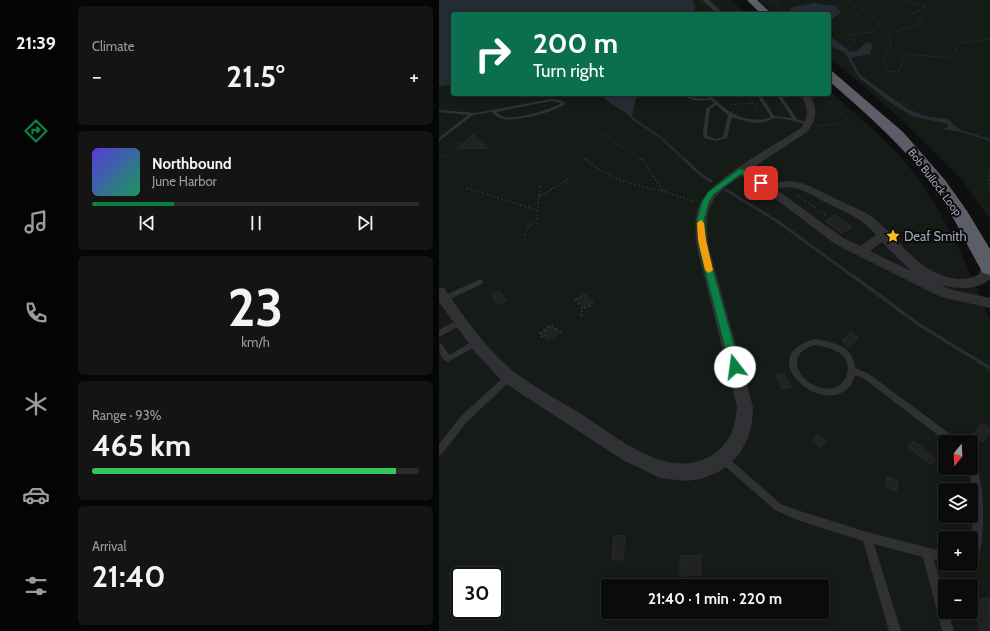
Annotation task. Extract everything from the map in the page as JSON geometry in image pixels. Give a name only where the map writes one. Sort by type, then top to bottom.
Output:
[{"type":"highway","points":[[744,0],[757,12]]},
{"type":"highway","points":[[752,0],[765,12]]},
{"type":"highway","name":"Bob Bullock Loop","points":[[831,68],[894,121],[938,165],[966,202],[990,241]]},
{"type":"highway","name":"Bob Bullock Loop","points":[[831,77],[877,116],[918,158],[958,212],[988,265]]},
{"type":"street","points":[[705,0],[719,12]]},
{"type":"street","points":[[442,296],[475,344],[487,358],[509,378],[629,454],[657,468],[671,472],[685,472],[713,466],[731,451],[742,432],[745,423],[745,407],[703,248],[701,220],[705,202],[711,193],[741,171],[797,136],[802,122],[812,117],[812,110],[805,96]]},
{"type":"street","points":[[741,171],[768,188],[828,234],[861,252],[945,293],[990,303]]},
{"type":"street","points":[[768,188],[785,184],[803,186],[815,190],[837,204],[840,210],[882,236],[915,267],[926,275],[937,279],[958,283],[978,282],[985,276],[988,265]]},
{"type":"street","points":[[861,252],[882,236]]},
{"type":"lane","points":[[687,96],[691,100],[712,99]]},
{"type":"lane","points":[[709,96],[730,115],[738,119],[759,122],[767,121],[773,117],[802,122]]},
{"type":"lane","points":[[761,96],[773,117]]},
{"type":"lane","points":[[780,96],[802,122]]},
{"type":"lane","points":[[439,111],[472,114],[551,100],[564,103],[556,109],[511,118],[502,117],[493,111]]},
{"type":"lane","points":[[717,103],[709,109],[705,134],[706,137],[716,140],[725,138],[730,115]]},
{"type":"lane","points":[[439,140],[472,114]]},
{"type":"lane","points":[[442,296],[480,282]]},
{"type":"lane","points":[[439,334],[460,322]]},
{"type":"lane","points":[[853,370],[850,381],[844,387],[835,391],[825,392],[815,390],[798,378],[794,370],[794,354],[799,348],[815,342],[824,342],[842,350],[848,357],[853,370],[866,376],[945,435]]},
{"type":"lane","points":[[439,346],[448,359],[475,344]]},
{"type":"lane","points":[[439,451],[463,420],[509,378]]},
{"type":"lane","points":[[723,458],[778,507],[797,515],[867,537],[938,555]]},
{"type":"lane","points":[[974,475],[979,526],[978,542]]},
{"type":"lane","points":[[867,537],[895,631]]},
{"type":"lane","points":[[927,553],[948,631]]},
{"type":"path","points":[[773,0],[778,4],[778,9],[780,12]]},
{"type":"path","points":[[831,47],[838,49],[847,49],[857,42],[848,37],[848,34],[873,32],[881,27],[874,16],[861,6],[846,0]]},
{"type":"path","points":[[907,0],[925,6],[924,9],[912,13],[922,21],[913,27],[889,33],[891,43],[883,59],[885,68],[888,72],[899,71],[906,54],[948,58],[953,56],[959,42],[990,40]]},
{"type":"path","points":[[751,96],[757,112]]},
{"type":"path","points":[[823,96],[846,119],[842,123],[823,126]]},
{"type":"path","points":[[725,101],[729,105],[753,103]]},
{"type":"path","points":[[598,132],[642,158],[663,191]]},
{"type":"path","points":[[439,158],[448,156],[454,152],[459,145],[454,142]]},
{"type":"path","points":[[568,142],[592,165],[607,174],[645,188],[663,191],[697,203]]},
{"type":"path","points":[[990,172],[988,175],[990,188]]},
{"type":"path","points":[[540,196],[563,184],[567,181],[567,176]]},
{"type":"path","points":[[525,235],[527,228],[537,218],[536,210],[537,202],[540,196],[540,185]]},
{"type":"path","points":[[467,188],[536,210]]},
{"type":"path","points":[[797,195],[827,216]]},
{"type":"path","points":[[575,299],[583,309]]},
{"type":"path","points":[[582,316],[579,314],[583,309],[593,304]]},
{"type":"path","points":[[542,337],[539,334],[551,325],[561,333]]},
{"type":"shaded area","points":[[439,0],[731,0],[745,12],[451,12],[451,96],[831,96],[831,92],[896,152],[925,189],[950,232],[972,276],[990,320],[990,631],[439,631]]},
{"type":"shaded area","points":[[439,0],[692,0],[696,7],[694,12],[451,12],[451,85],[439,86]]},
{"type":"shaded area","points":[[758,0],[990,0],[990,220],[962,180],[899,117],[831,60],[831,12],[772,12]]},
{"type":"shaded area","points":[[815,3],[835,6],[841,12],[831,20],[831,12],[789,12],[792,7]]},
{"type":"shaded area","points":[[831,37],[850,52],[857,51],[866,42],[873,44],[870,54],[851,58],[860,75],[908,109],[925,116],[947,119],[961,130],[990,139],[990,141],[961,132],[941,129],[948,127],[948,124],[912,116],[891,103],[859,78],[845,53],[831,45]]},
{"type":"shaded area","points":[[603,96],[637,96],[632,118],[607,100]]},
{"type":"building","points":[[473,134],[488,148],[458,149]]},
{"type":"building","points":[[835,215],[852,227],[841,233],[825,221]]},
{"type":"building","points":[[499,291],[507,300],[498,305],[491,295]]},
{"type":"building","points":[[585,294],[593,302],[585,307],[576,299]]},
{"type":"building","points":[[551,326],[559,333],[549,340],[541,334]]},
{"type":"building","points":[[851,332],[858,338],[849,347],[842,341]]},
{"type":"building","points":[[784,373],[791,387],[782,389],[776,375]]},
{"type":"building","points":[[982,423],[990,429],[990,432],[983,442],[978,438],[978,435],[973,435]]},
{"type":"building","points":[[818,434],[826,441],[821,447],[812,441]]},
{"type":"building","points":[[914,441],[936,459],[931,465],[908,447]]},
{"type":"building","points":[[887,477],[898,481],[896,491],[885,486]]},
{"type":"building","points":[[625,535],[623,560],[612,560],[614,536]]},
{"type":"building","points":[[701,555],[701,575],[680,576],[680,556]]},
{"type":"building","points":[[990,598],[990,631],[981,631],[977,619],[978,619],[978,602],[981,602],[980,599]]},
{"type":"waterway","points":[[631,115],[632,118],[660,137],[685,160]]},
{"type":"waterway","points":[[684,159],[701,175],[711,181]]},
{"type":"waterway","points":[[726,190],[777,221],[854,277]]},
{"type":"waterway","points":[[853,276],[921,326],[990,368]]},
{"type":"slow traffic","points":[[701,223],[703,248],[709,270]]},
{"type":"place","name":"Deaf Smith","points":[[893,236]]},
{"type":"route","points":[[735,367],[703,248],[701,220],[705,202],[711,193],[741,171],[761,183]]}]
